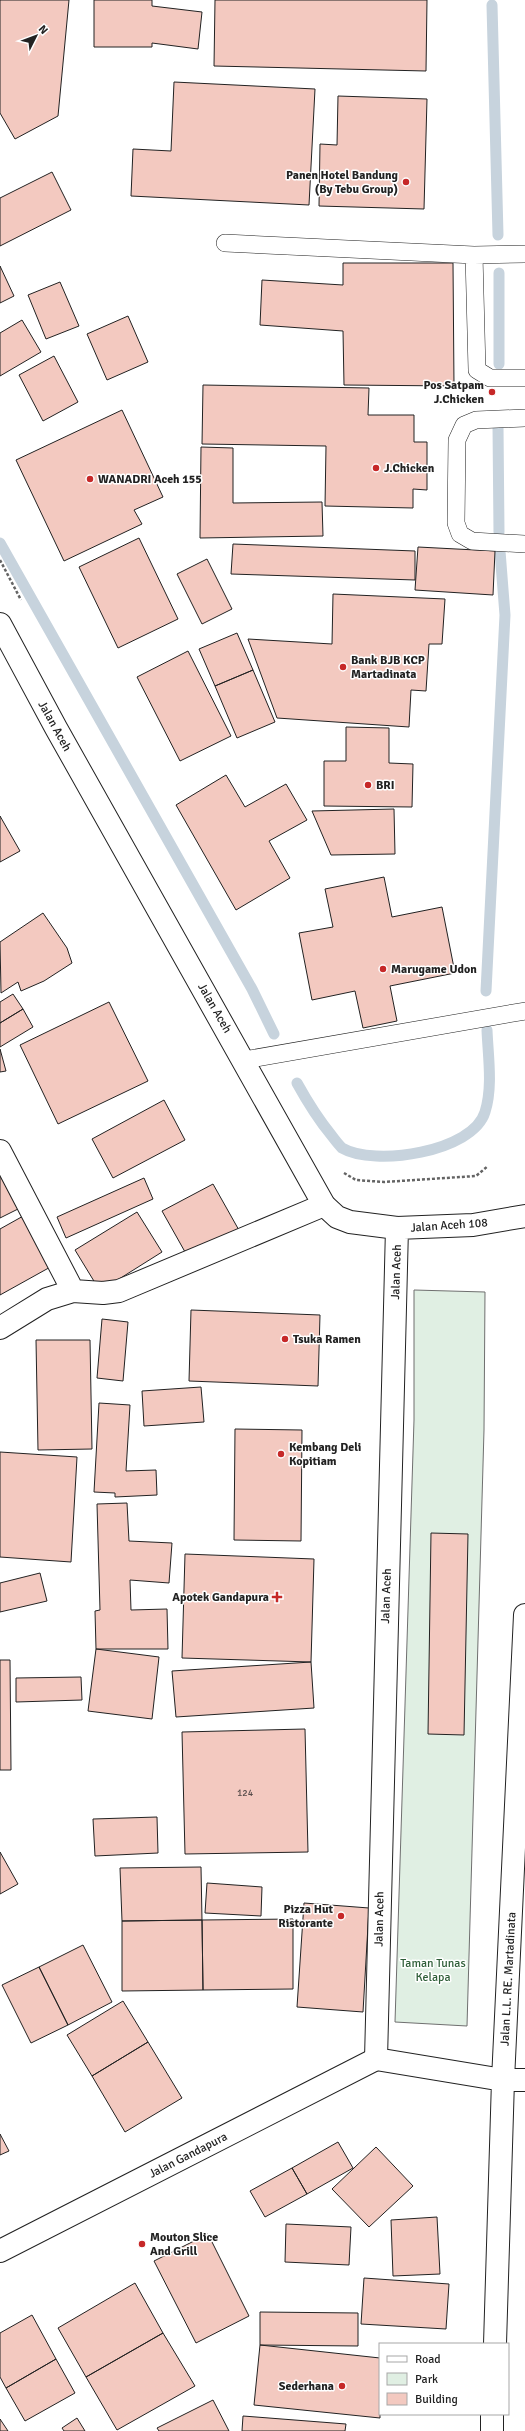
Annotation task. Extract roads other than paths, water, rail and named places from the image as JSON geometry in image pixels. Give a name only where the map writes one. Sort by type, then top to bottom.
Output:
[{"type":"main road","name":"Jalan Aceh","points":[[0,624],[56,728],[244,1060],[324,1205],[337,1217],[350,1222],[397,1228],[376,2059]]},
{"type":"main road","points":[[0,1151],[72,1290]]},
{"type":"main road","points":[[0,1328],[47,1298],[72,1290],[103,1294],[119,1291],[324,1205]]},
{"type":"main road","name":"Jalan Aceh 108","points":[[397,1228],[474,1225],[525,1216]]},
{"type":"main road","name":"Jalan L.L. RE. Martadinata","points":[[494,2343],[503,2080],[525,1615]]},
{"type":"main road","points":[[376,2059],[503,2080],[525,2080]]},
{"type":"main road","name":"Jalan Gandapura","points":[[0,2251],[376,2059]]},
{"type":"main road","points":[[492,2415],[492,2431]]},
{"type":"lane","points":[[225,243],[474,255],[525,254]]},
{"type":"lane","points":[[474,255],[478,370],[490,378],[525,378]]},
{"type":"lane","points":[[525,418],[476,420],[464,425],[457,440],[456,515],[460,534],[472,541],[525,544]]},
{"type":"lane","points":[[244,1060],[525,1011]]},
{"type":"waterway","points":[[492,5],[498,235]]},
{"type":"waterway","points":[[499,273],[499,364]]},
{"type":"waterway","points":[[498,426],[499,532]]},
{"type":"waterway","points":[[0,543],[252,989],[274,1034]]},
{"type":"waterway","points":[[486,991],[505,615],[500,551]]},
{"type":"waterway","points":[[297,1083],[309,1104],[327,1130],[342,1148],[357,1154],[398,1156],[443,1146],[462,1137],[477,1126],[485,1112],[489,1092],[487,1030]]},
{"type":"place","name":"Panen Hotel Bandung (By Tebu Group)","points":[[406,182]]},
{"type":"place","name":"Pos Satpam J.Chicken","points":[[492,392]]},
{"type":"place","name":"J.Chicken","points":[[376,468]]},
{"type":"place","name":"WANADRI Aceh 155","points":[[90,479]]},
{"type":"place","name":"Bank BJB KCP Martadinata","points":[[343,667]]},
{"type":"place","name":"BRI","points":[[368,785]]},
{"type":"place","name":"Marugame Udon","points":[[383,969]]},
{"type":"place","name":"Tsuka Ramen","points":[[285,1339]]},
{"type":"place","name":"Kembang Deli Kopitiam","points":[[281,1454]]},
{"type":"place","name":"Apotek Gandapura","points":[[277,1597]]},
{"type":"place","name":"Pizza Hut Ristorante","points":[[341,1916]]},
{"type":"place","name":"Mouton Slice And Grill","points":[[142,2244]]},
{"type":"place","name":"Sederhana","points":[[342,2386]]},
{"type":"park label","name":"Taman Tunas Kelapa","points":[[433,1970]]}]
